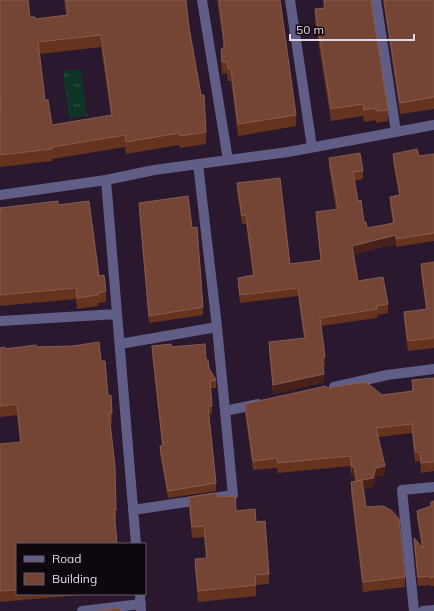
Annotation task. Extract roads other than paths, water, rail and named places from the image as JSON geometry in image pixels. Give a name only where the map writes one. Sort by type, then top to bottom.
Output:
[{"type":"street","points":[[202,0],[228,160]]},
{"type":"street","points":[[290,0],[312,147]]},
{"type":"street","points":[[376,0],[396,132]]},
{"type":"street","points":[[0,194],[106,180],[154,170],[312,147],[434,126]]},
{"type":"street","points":[[133,510],[234,495],[217,327],[198,164]]},
{"type":"street","points":[[106,180],[136,543]]},
{"type":"street","points":[[0,321],[117,314]]},
{"type":"street","points":[[120,344],[217,327]]},
{"type":"street","points":[[325,389],[387,375],[434,369]]},
{"type":"street","points":[[225,411],[272,401]]},
{"type":"street","points":[[414,611],[402,490],[434,486]]},
{"type":"street","points":[[82,611],[141,603]]},
{"type":"street","points":[[423,611],[434,610]]}]
